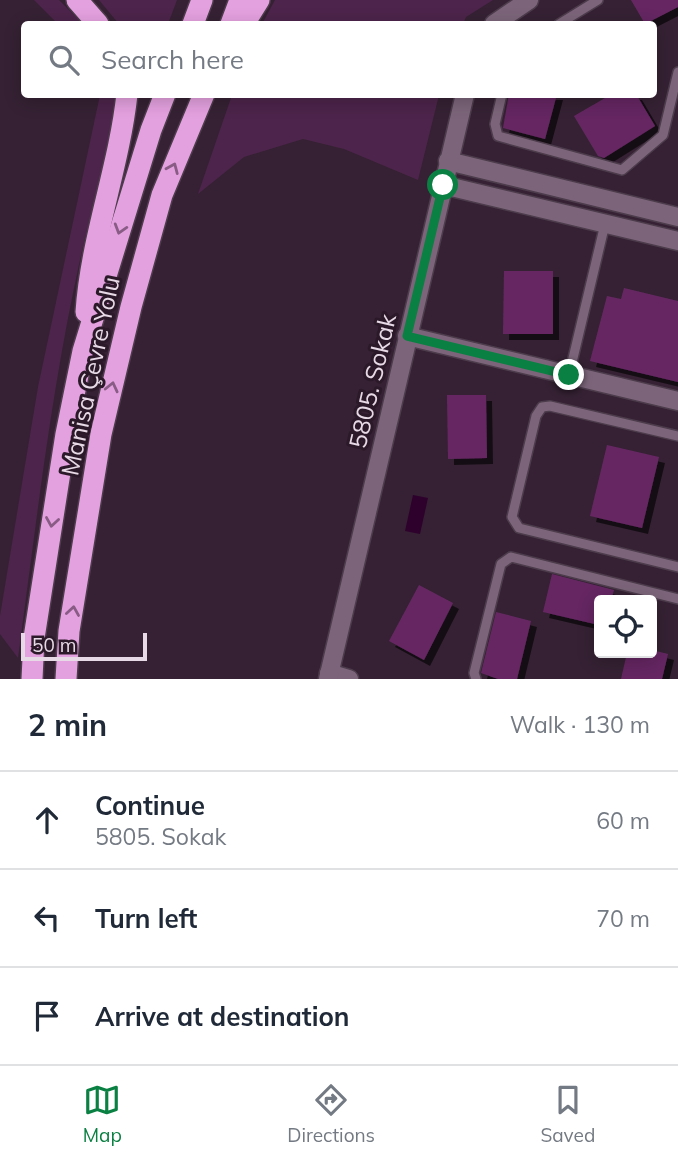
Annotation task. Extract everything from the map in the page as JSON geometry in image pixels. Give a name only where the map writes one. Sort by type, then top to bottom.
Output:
[{"type":"highway","points":[[77,0],[96,21]]},
{"type":"highway","points":[[194,21],[202,0]]},
{"type":"highway","points":[[232,21],[240,0]]},
{"type":"highway","points":[[246,21],[259,0]]},
{"type":"highway","points":[[83,351],[88,275],[122,141],[127,98]]},
{"type":"highway","name":"Manisa Çevre Yolu","points":[[32,679],[34,638],[66,435],[83,351],[151,130],[163,98]]},
{"type":"highway","name":"Manisa Çevre Yolu","points":[[66,679],[69,631],[101,434],[131,307],[162,195],[202,98]]},
{"type":"street","points":[[498,21],[529,0]]},
{"type":"street","name":"5805. Sokak","points":[[329,676],[464,98]]},
{"type":"street","points":[[448,161],[678,216]]},
{"type":"street","points":[[443,185],[678,242]]},
{"type":"street","points":[[407,336],[678,401]]},
{"type":"street","points":[[329,676],[349,679]]},
{"type":"lane","points":[[563,21],[583,4],[598,0]]},
{"type":"lane","points":[[501,98],[495,124],[498,136],[622,170],[663,135],[678,72]]},
{"type":"lane","points":[[569,375],[605,224]]},
{"type":"lane","points":[[678,436],[550,406],[542,407],[536,416],[512,517],[519,528],[678,567]]},
{"type":"lane","points":[[476,679],[474,673],[501,564],[511,557],[678,599]]},
{"type":"shaded area","points":[[34,0],[59,0],[80,21],[55,21]]},
{"type":"shaded area","points":[[99,0],[177,0],[169,21],[116,21]]},
{"type":"shaded area","points":[[275,0],[493,0],[466,17],[464,21],[264,21]]},
{"type":"shaded area","points":[[99,98],[118,98],[80,260],[61,359],[18,658],[0,634],[0,616],[38,387]]},
{"type":"shaded area","points":[[231,98],[438,98],[418,180],[344,149],[303,139],[244,157],[198,194]]},
{"type":"shaded area","points":[[413,495],[428,498],[420,534],[405,531]]},
{"type":"building","points":[[631,0],[678,0],[678,7],[651,21],[643,21]]},
{"type":"building","points":[[508,98],[556,98],[545,139],[503,128]]},
{"type":"building","points":[[605,98],[638,98],[655,126],[604,158],[598,156],[574,116]]},
{"type":"building","points":[[504,271],[553,271],[553,334],[503,334]]},
{"type":"building","points":[[624,288],[678,301],[678,382],[590,361],[607,296],[621,299]]},
{"type":"building","points":[[447,395],[486,395],[487,458],[448,459]]},
{"type":"building","points":[[607,445],[659,457],[642,528],[590,516]]},
{"type":"building","points":[[552,574],[614,590],[612,595],[594,595],[594,624],[543,612]]},
{"type":"building","points":[[419,585],[453,603],[424,660],[389,641]]},
{"type":"building","points":[[496,612],[531,621],[517,679],[498,679],[481,673]]},
{"type":"building","points":[[657,651],[668,654],[662,679],[621,679],[626,658],[657,658]]},
{"type":"route","points":[[443,185],[407,336],[569,375]]}]
